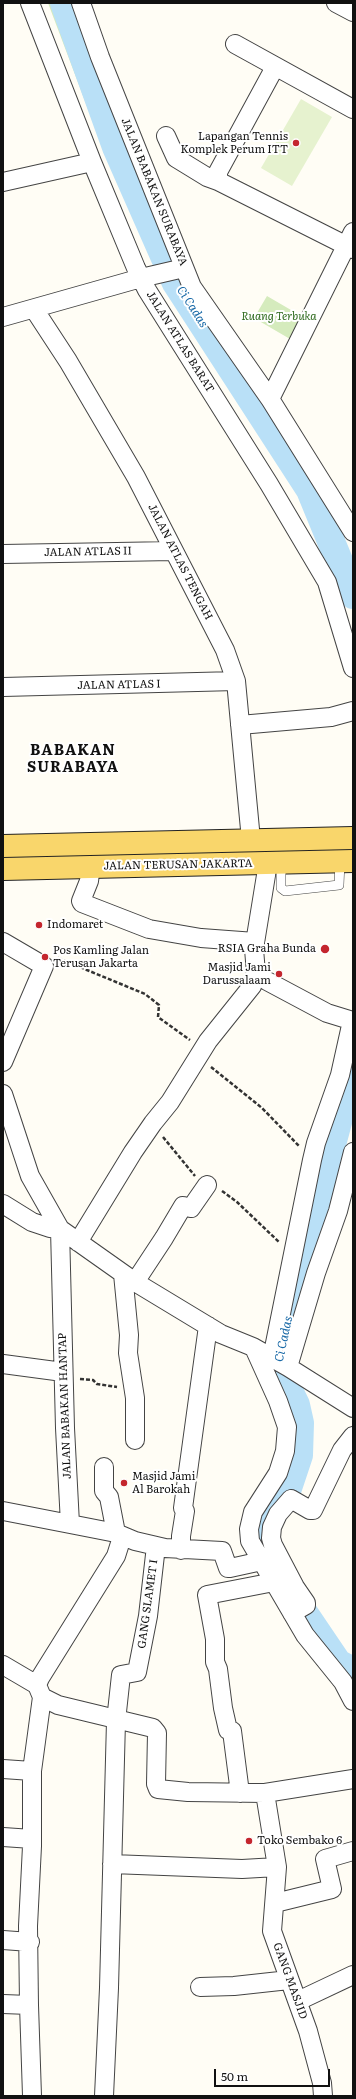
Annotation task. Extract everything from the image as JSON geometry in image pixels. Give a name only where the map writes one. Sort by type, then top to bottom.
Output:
[{"type":"main road","name":"JALAN TERUSAN JAKARTA","points":[[3,846],[353,838]]},
{"type":"main road","name":"JALAN TERUSAN JAKARTA","points":[[3,869],[346,861]]},
{"type":"street","name":"JALAN ATLAS BARAT","points":[[30,3],[92,162],[145,277],[327,582],[353,668]]},
{"type":"street","name":"JALAN BABAKAN SURABAYA","points":[[81,3],[179,269],[270,399],[353,532]]},
{"type":"street","points":[[336,3],[353,12]]},
{"type":"street","points":[[235,44],[353,109]]},
{"type":"street","points":[[218,181],[218,172],[275,67]]},
{"type":"street","points":[[166,136],[176,158],[207,177],[218,181],[349,249],[270,399]]},
{"type":"street","points":[[3,182],[92,162]]},
{"type":"street","points":[[3,317],[145,277],[179,269]]},
{"type":"street","name":"JALAN ATLAS TENGAH","points":[[34,309],[68,361],[136,477],[218,636],[236,682],[251,840]]},
{"type":"street","name":"JALAN ATLAS II","points":[[3,554],[173,551]]},
{"type":"street","name":"JALAN ATLAS I","points":[[3,687],[236,682]]},
{"type":"street","points":[[240,725],[331,718],[353,711]]},
{"type":"street","points":[[78,1242],[133,1152],[170,1102],[200,1053],[252,986],[256,973],[255,942],[274,863]]},
{"type":"street","points":[[91,866],[89,881],[81,901],[82,903],[149,929],[188,936],[255,942]]},
{"type":"street","points":[[3,942],[44,966],[3,1062]]},
{"type":"street","points":[[256,973],[267,981],[327,1013],[353,1018],[340,1075],[316,1143],[312,1160],[281,1363]]},
{"type":"street","name":"JALAN BABAKAN HANTAP","points":[[3,1094],[30,1176],[60,1231],[70,1524]]},
{"type":"street","points":[[281,1363],[316,1274],[338,1211],[353,1152]]},
{"type":"street","points":[[135,1440],[135,1398],[128,1353],[126,1278],[164,1238],[183,1206],[191,1208],[207,1185]]},
{"type":"street","points":[[3,1204],[32,1222],[60,1231],[78,1242],[126,1278],[208,1326],[281,1363],[353,1408]]},
{"type":"street","points":[[181,1550],[181,1534],[185,1511],[183,1508],[208,1326]]},
{"type":"street","points":[[255,1350],[278,1401],[287,1427],[285,1451],[278,1472],[253,1512],[249,1529],[250,1541],[274,1582],[297,1610],[305,1636],[343,1682],[353,1701]]},
{"type":"street","points":[[3,1364],[64,1372]]},
{"type":"street","points":[[297,1610],[306,1603],[294,1587],[273,1545],[271,1538],[272,1527],[278,1514],[291,1499],[310,1510],[313,1510],[342,1450],[353,1436]]},
{"type":"street","points":[[32,2096],[29,2005],[30,1942],[28,1926],[32,1839],[32,1771],[40,1678],[116,1556],[119,1535],[109,1497],[104,1491],[104,1467]]},
{"type":"street","points":[[3,1510],[119,1535],[156,1546],[181,1550],[222,1551],[228,1568],[262,1561]]},
{"type":"street","name":"GANG SLAMET I","points":[[116,1721],[121,1675],[137,1672],[148,1616],[156,1546]]},
{"type":"street","points":[[240,1793],[232,1730],[228,1730],[223,1708],[218,1668],[215,1662],[215,1639],[207,1594],[274,1582]]},
{"type":"street","points":[[3,1665],[58,1705],[116,1721],[153,1728],[156,1731],[156,1784],[158,1789],[188,1792],[265,1793],[353,1779]]},
{"type":"street","points":[[104,2096],[116,1721]]},
{"type":"street","points":[[3,1769],[32,1771]]},
{"type":"street","name":"GANG MASJID","points":[[265,1793],[277,1867],[272,1931],[298,2001],[322,2083],[324,2096]]},
{"type":"street","points":[[3,1837],[32,1839]]},
{"type":"street","points":[[275,1903],[332,1889],[325,1859],[353,1851]]},
{"type":"street","points":[[112,1864],[242,1870],[277,1867]]},
{"type":"street","points":[[3,1940],[30,1942]]},
{"type":"street","points":[[298,2001],[353,1975]]},
{"type":"street","points":[[200,1987],[234,1986],[289,1980]]},
{"type":"street","points":[[3,2004],[29,2005]]},
{"type":"path","points":[[44,966],[53,956],[145,994],[159,1005],[158,1017],[262,1108],[312,1160]]},
{"type":"path","points":[[94,1380],[97,1384]]},
{"type":"green space","points":[[48,3],[54,3],[110,153],[105,154]]},
{"type":"green space","name":"Lapangan Tennis Komplek Perum ITT","points":[[301,99],[332,117],[292,186],[261,168]]},
{"type":"green space","name":"Ruang Terbuka","points":[[267,296],[303,317],[290,339],[254,318]]},
{"type":"green space","points":[[264,397],[344,530],[340,532],[279,430],[258,400]]},
{"type":"waterway","name":"Ci Cadas","points":[[64,3],[116,147],[176,283],[310,490],[353,595]]},
{"type":"waterway","name":"Ci Cadas","points":[[353,1066],[308,1234],[277,1366],[296,1405],[300,1423],[299,1455],[286,1494],[262,1526],[267,1549],[294,1598],[338,1663],[353,1671]]},
{"type":"place","name":"Lapangan Tennis Komplek Perum ITT","points":[[296,143]]},
{"type":"place","name":"Indomaret","points":[[39,925]]},
{"type":"place","name":"RSIA Graha Bunda","points":[[325,949]]},
{"type":"place","name":"Pos Kamling Jalan Terusan Jakarta","points":[[45,957]]},
{"type":"place","name":"Masjid Jami Darussalaam","points":[[279,974]]},
{"type":"place","name":"Masjid Jami Al Barokah","points":[[124,1483]]},
{"type":"place","name":"Toko Sembako 6","points":[[249,1841]]},
{"type":"district","name":"BABAKAN SURABAYA","points":[[73,760]]}]
